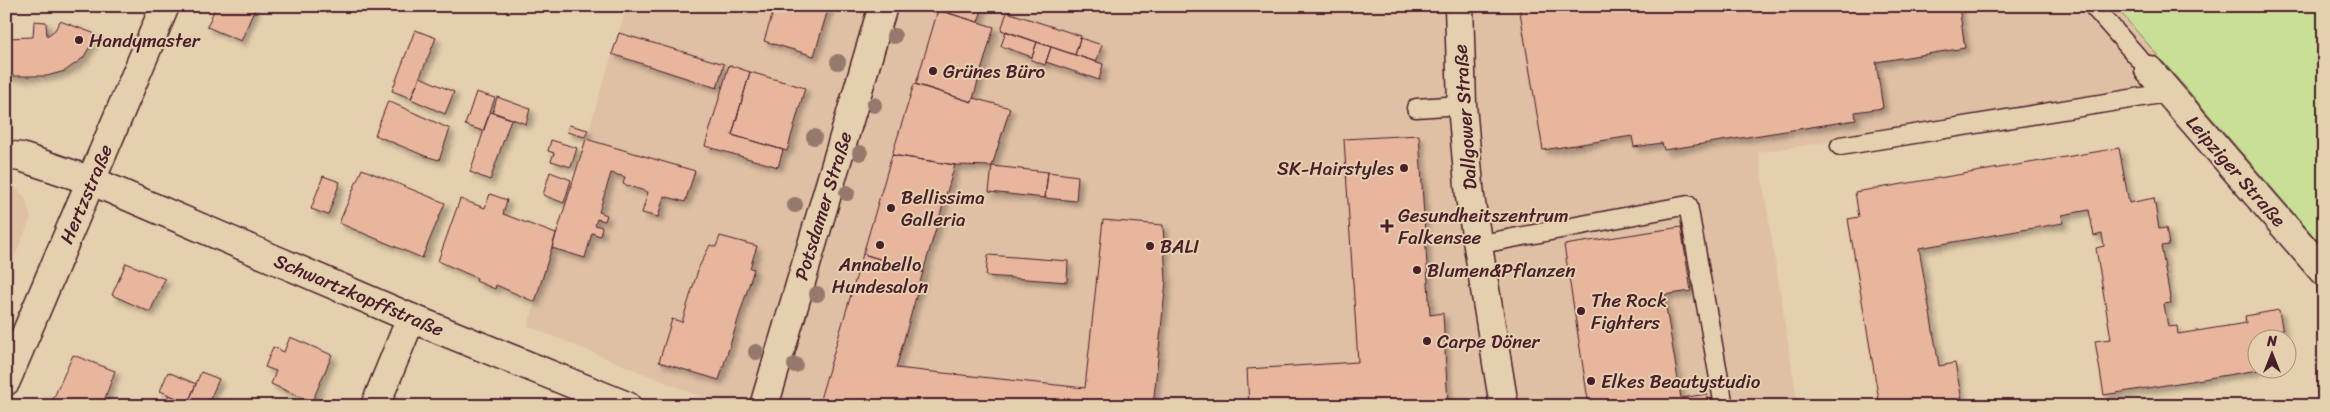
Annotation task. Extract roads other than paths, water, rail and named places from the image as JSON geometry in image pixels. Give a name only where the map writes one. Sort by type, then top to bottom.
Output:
[{"type":"street","name":"Hertzstraße","points":[[6,381],[165,6]]},
{"type":"street","name":"Potsdamer Straße","points":[[764,406],[883,6]]},
{"type":"street","name":"Dallgower Straße","points":[[1459,6],[1462,106],[1476,245],[1504,406]]},
{"type":"street","name":"Leipziger Straße","points":[[2148,70],[2324,272]]},
{"type":"street","name":"Schwartzkopffstraße","points":[[6,155],[21,157],[92,181],[411,318],[625,405]]},
{"type":"street","points":[[375,406],[411,318]]},
{"type":"lane","points":[[2093,6],[2148,70]]},
{"type":"lane","points":[[1840,146],[2167,93]]},
{"type":"lane","points":[[1416,108],[1462,106]]},
{"type":"lane","points":[[1476,245],[1688,205],[1724,406]]},
{"type":"place","name":"Handymaster","points":[[79,40]]},
{"type":"place","name":"Grünes Büro","points":[[933,71]]},
{"type":"place","name":"SK-Hairstyles","points":[[1404,168]]},
{"type":"place","name":"Bellissima Galleria","points":[[891,208]]},
{"type":"place","name":"Gesundheitszentrum Falkensee","points":[[1387,226]]},
{"type":"place","name":"Annabello Hundesalon","points":[[880,245]]},
{"type":"place","name":"BALI","points":[[1150,246]]},
{"type":"place","name":"Blumen&Pflanzen","points":[[1417,270]]},
{"type":"place","name":"The Rock Fighters","points":[[1581,311]]},
{"type":"place","name":"Carpe Döner","points":[[1427,341]]},
{"type":"place","name":"Elkes Beautystudio","points":[[1591,381]]}]
